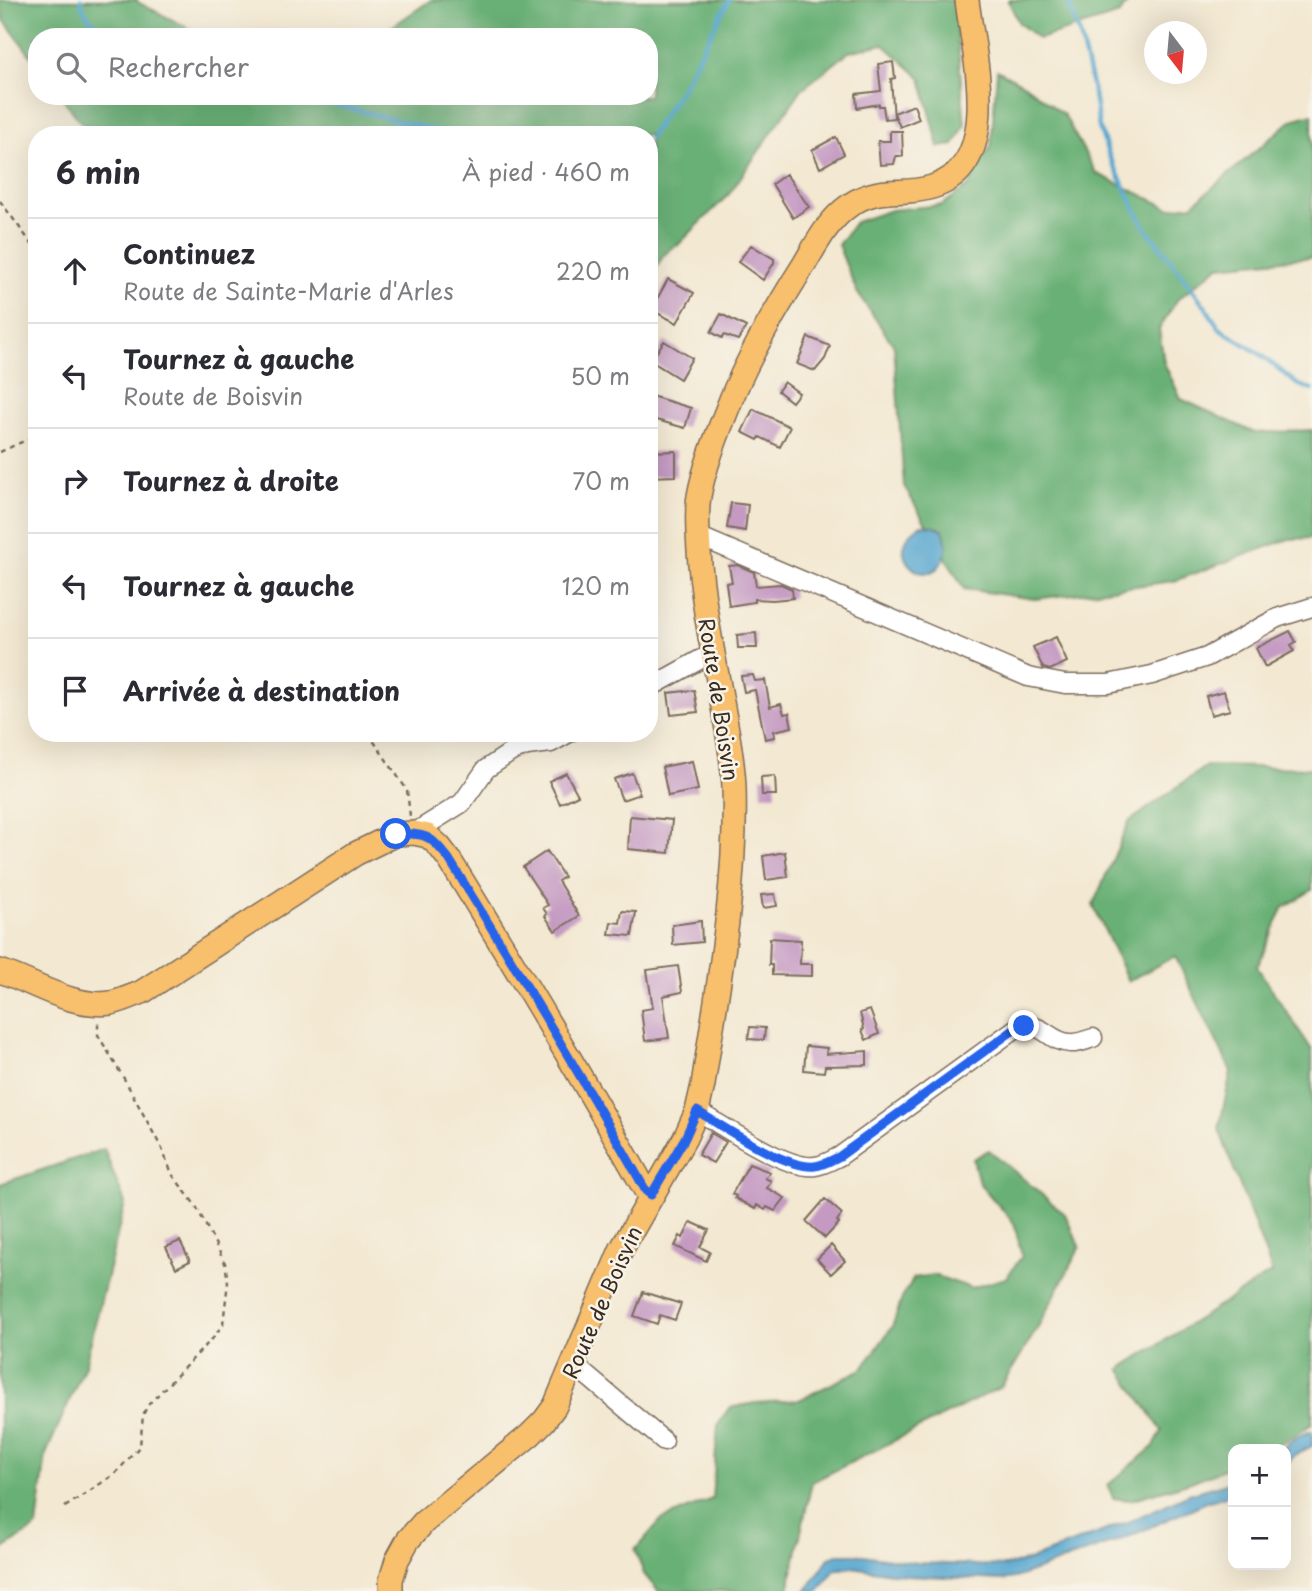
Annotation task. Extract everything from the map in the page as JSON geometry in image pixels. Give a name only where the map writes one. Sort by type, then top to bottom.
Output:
[{"type":"main road","name":"Route de Boisvin","points":[[391,1591],[397,1560],[408,1540],[424,1522],[530,1436],[555,1406],[621,1250],[685,1138],[697,1111],[704,1085],[731,896],[734,848],[733,770],[700,572],[698,498],[705,471],[733,396],[777,307],[821,235],[837,216],[869,194],[928,188],[941,184],[962,168],[970,155],[975,142],[979,98],[967,0]]},
{"type":"main road","points":[[0,971],[47,992],[87,1003],[112,1003],[142,992],[355,854],[396,834],[414,833],[428,836],[449,859],[530,990],[646,1191],[651,1195]]},
{"type":"street","points":[[698,536],[1028,677],[1065,684],[1108,684],[1152,675],[1207,657],[1277,618],[1312,607]]},
{"type":"street","points":[[658,683],[701,659],[713,657]]},
{"type":"street","points":[[414,833],[462,803],[486,769],[513,751],[553,742]]},
{"type":"street","points":[[697,1111],[780,1159],[812,1167],[840,1156],[1015,1029],[1029,1025],[1068,1043],[1093,1038]]},
{"type":"street","points":[[573,1364],[664,1441]]},
{"type":"path","points":[[0,201],[28,239]]},
{"type":"path","points":[[0,452],[28,439]]},
{"type":"path","points":[[374,742],[407,790],[414,833]]},
{"type":"path","points":[[65,1507],[114,1474],[140,1446],[148,1405],[214,1337],[223,1324],[228,1282],[225,1263],[195,1206],[172,1174],[162,1149],[98,1035],[103,1003]]},
{"type":"green space","points":[[0,0],[136,0],[188,28],[28,28],[28,52],[4,20]]},
{"type":"green space","points":[[431,0],[954,0],[965,125],[954,145],[939,147],[921,78],[883,44],[849,52],[802,89],[729,194],[677,246],[663,256],[658,265],[658,126],[86,126],[68,105],[658,105],[658,28],[390,28]]},
{"type":"green space","points":[[1008,0],[1129,0],[1120,14],[1039,39],[1019,23]]},
{"type":"green space","points":[[997,70],[1025,85],[1064,115],[1096,173],[1169,208],[1192,205],[1292,120],[1312,114],[1312,257],[1219,266],[1177,300],[1159,329],[1164,363],[1181,399],[1255,433],[1312,430],[1312,538],[1289,539],[1174,581],[1035,599],[964,589],[904,486],[894,346],[857,292],[838,245],[855,222],[891,210],[942,205],[968,186],[991,146]]},
{"type":"green space","points":[[1206,766],[1312,768],[1312,890],[1283,908],[1257,967],[1312,1050],[1312,1424],[1279,1444],[1228,1444],[1228,1468],[1130,1500],[1113,1498],[1108,1485],[1154,1446],[1162,1431],[1120,1369],[1272,1272],[1219,1129],[1231,1071],[1175,956],[1128,981],[1093,905],[1129,822]]},
{"type":"green space","points":[[104,1149],[125,1203],[85,1365],[46,1454],[37,1527],[0,1550],[0,1184]]},
{"type":"green space","points":[[989,1150],[1065,1214],[1080,1247],[1037,1329],[1001,1387],[812,1482],[788,1591],[658,1591],[644,1574],[635,1550],[661,1520],[712,1499],[718,1425],[729,1408],[799,1400],[862,1369],[892,1327],[903,1296],[914,1278],[934,1275],[971,1288],[1006,1278],[1022,1256],[1014,1223],[979,1183],[973,1159]]},
{"type":"water","points":[[921,525],[935,526],[943,530],[946,542],[942,562],[926,573],[909,565],[905,556],[904,546],[909,535]]},
{"type":"water","points":[[1312,1431],[1312,1446],[1291,1459],[1291,1444],[1288,1444]]},
{"type":"water","points":[[1228,1482],[1228,1495],[1209,1501],[1128,1537],[1015,1578],[1002,1580],[904,1575],[852,1567],[835,1570],[819,1591],[806,1591],[829,1558],[841,1554],[918,1563],[1005,1566],[1029,1560],[1130,1521],[1189,1494]]},
{"type":"building","points":[[893,62],[895,78],[891,79],[894,118],[885,119],[883,106],[879,104],[857,108],[856,94],[881,91],[878,64]]},
{"type":"building","points":[[914,105],[919,119],[900,127],[894,113]]},
{"type":"building","points":[[890,131],[902,131],[903,156],[896,156],[894,164],[880,165],[878,141],[890,141]]},
{"type":"building","points":[[836,137],[844,154],[820,168],[812,150]]},
{"type":"building","points":[[786,174],[809,207],[793,218],[772,184]]},
{"type":"building","points":[[751,245],[774,259],[763,280],[738,262]]},
{"type":"building","points":[[668,279],[694,293],[677,323],[658,314],[658,297]]},
{"type":"building","points":[[721,314],[746,327],[738,340],[724,335],[722,338],[711,332]]},
{"type":"building","points":[[808,337],[830,346],[825,359],[815,371],[797,364]]},
{"type":"building","points":[[664,341],[692,358],[680,379],[658,365],[658,350]]},
{"type":"building","points":[[784,382],[799,393],[792,402],[778,391]]},
{"type":"building","points":[[658,398],[691,408],[685,428],[658,420]]},
{"type":"building","points":[[753,409],[790,427],[780,447],[742,432]]},
{"type":"building","points":[[676,451],[676,476],[658,477],[658,452]]},
{"type":"building","points":[[731,503],[748,505],[745,531],[727,528]]},
{"type":"building","points":[[737,565],[754,572],[756,586],[781,584],[792,589],[793,598],[754,599],[754,602],[729,606],[726,583],[732,582],[729,566]]},
{"type":"building","points":[[1290,631],[1296,642],[1291,645],[1294,651],[1265,667],[1256,648]]},
{"type":"building","points":[[756,633],[757,648],[738,648],[737,635]]},
{"type":"building","points":[[1056,637],[1067,662],[1050,670],[1043,668],[1033,647]]},
{"type":"building","points":[[753,675],[755,681],[765,680],[770,707],[781,704],[784,714],[789,713],[792,727],[774,731],[775,737],[765,739],[755,690],[744,692],[741,676]]},
{"type":"building","points":[[694,690],[698,712],[671,715],[668,693]]},
{"type":"building","points":[[1224,691],[1230,710],[1211,715],[1206,696]]},
{"type":"building","points":[[692,761],[698,790],[668,796],[662,767]]},
{"type":"building","points":[[566,773],[578,795],[560,804],[549,781]]},
{"type":"building","points":[[632,773],[640,794],[622,800],[614,779]]},
{"type":"building","points":[[775,776],[776,795],[762,795],[761,777]]},
{"type":"building","points":[[630,816],[672,820],[669,853],[628,849]]},
{"type":"building","points":[[547,851],[564,877],[558,881],[579,916],[555,931],[545,916],[547,914],[543,908],[548,905],[523,867]]},
{"type":"building","points":[[785,852],[788,877],[766,880],[763,856]]},
{"type":"building","points":[[775,894],[777,906],[763,908],[761,895]]},
{"type":"building","points":[[622,911],[636,912],[632,936],[609,934],[611,922],[620,923]]},
{"type":"building","points":[[701,921],[702,942],[673,945],[672,925]]},
{"type":"building","points":[[770,938],[801,940],[800,964],[812,964],[812,976],[772,975],[772,965],[769,965]]},
{"type":"building","points":[[678,966],[682,992],[663,996],[669,1038],[645,1041],[641,1010],[653,1008],[647,970]]},
{"type":"building","points":[[870,1010],[879,1034],[866,1040],[860,1013]]},
{"type":"building","points":[[750,1027],[765,1028],[764,1040],[748,1039]]},
{"type":"building","points":[[806,1046],[827,1048],[826,1054],[867,1051],[867,1065],[825,1066],[824,1072],[804,1070]]},
{"type":"building","points":[[711,1133],[726,1142],[713,1163],[698,1155]]},
{"type":"building","points":[[749,1164],[770,1172],[765,1178],[771,1181],[767,1188],[785,1198],[775,1211],[767,1207],[765,1210],[757,1205],[755,1209],[732,1194]]},
{"type":"building","points":[[825,1199],[842,1214],[837,1221],[839,1223],[825,1238],[806,1221]]},
{"type":"building","points":[[691,1222],[709,1230],[700,1247],[710,1252],[706,1261],[675,1246],[680,1236],[683,1238]]},
{"type":"building","points":[[180,1241],[190,1261],[176,1268],[166,1247]]},
{"type":"building","points":[[831,1245],[845,1261],[831,1274],[817,1259]]},
{"type":"building","points":[[643,1292],[681,1304],[675,1320],[660,1315],[657,1324],[634,1316]]},
{"type":"waterway","points":[[81,0],[85,13],[101,28]]},
{"type":"waterway","points":[[657,126],[681,89],[729,0]]},
{"type":"waterway","points":[[1067,0],[1080,35],[1099,127],[1110,158],[1143,224],[1219,328],[1260,354],[1297,384],[1312,390]]},
{"type":"waterway","points":[[336,105],[419,126]]},
{"type":"route","points":[[396,834],[414,833],[428,836],[449,859],[515,966],[646,1191],[651,1195],[685,1138],[697,1111],[780,1159],[812,1167],[840,1156],[1015,1029],[1024,1026]]}]
